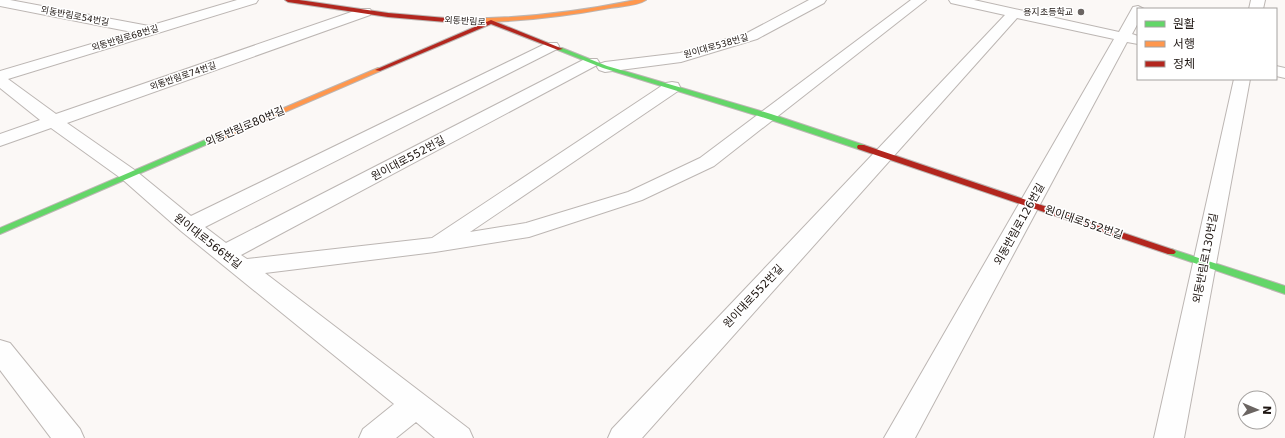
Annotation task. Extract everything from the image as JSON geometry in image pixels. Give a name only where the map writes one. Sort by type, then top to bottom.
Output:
[{"type":"street","name":"외동반림로68번길","points":[[0,76],[251,0]]},
{"type":"street","name":"외동반림로","points":[[288,0],[416,18],[491,22],[592,11],[642,0]]},
{"type":"street","name":"원이대로538번길","points":[[598,64],[680,57],[744,39],[819,0]]},
{"type":"street","points":[[243,268],[435,245],[529,230],[635,196],[707,162],[919,0]]},
{"type":"street","points":[[956,0],[1130,39]]},
{"type":"street","name":"외동반림로54번길","points":[[0,2],[149,31]]},
{"type":"street","name":"외동반림로74번길","points":[[0,140],[365,12]]},
{"type":"street","points":[[884,154],[1014,13]]},
{"type":"street","name":"외동반림로126번길","points":[[899,438],[1030,204],[1130,39],[1137,13]]},
{"type":"street","name":"원이대로552번길","points":[[491,22],[598,64],[768,116],[884,154],[1285,290]]},
{"type":"street","name":"외동반림로80번길","points":[[0,231],[491,22]]},
{"type":"street","points":[[189,226],[552,46]]},
{"type":"street","name":"원이대로552번길","points":[[224,254],[598,64]]},
{"type":"street","name":"원이대로566번길","points":[[0,80],[53,121],[129,175],[224,254],[458,438]]},
{"type":"street","name":"외동반림로130번길","points":[[1169,438],[1242,80]]},
{"type":"street","points":[[435,245],[672,87]]},
{"type":"street","name":"원이대로552번길","points":[[623,438],[884,154]]},
{"type":"street","points":[[0,350],[69,438]]},
{"type":"street","points":[[374,438],[415,405]]},
{"type":"traffic: fast","points":[[560,49],[605,67],[768,116],[861,147]]},
{"type":"traffic: fast","points":[[0,231],[222,136]]},
{"type":"traffic: fast","points":[[1171,252],[1285,290]]},
{"type":"traffic: slow","points":[[446,20],[496,21],[545,17],[594,10],[643,0]]},
{"type":"traffic: slow","points":[[222,136],[378,70]]},
{"type":"traffic: jam","points":[[288,0],[388,15],[446,20]]},
{"type":"traffic: jam","points":[[378,70],[491,22],[560,49]]},
{"type":"traffic: jam","points":[[861,147],[1171,252]]},
{"type":"place","name":"용지초등학교","points":[[1081,12]]}]
